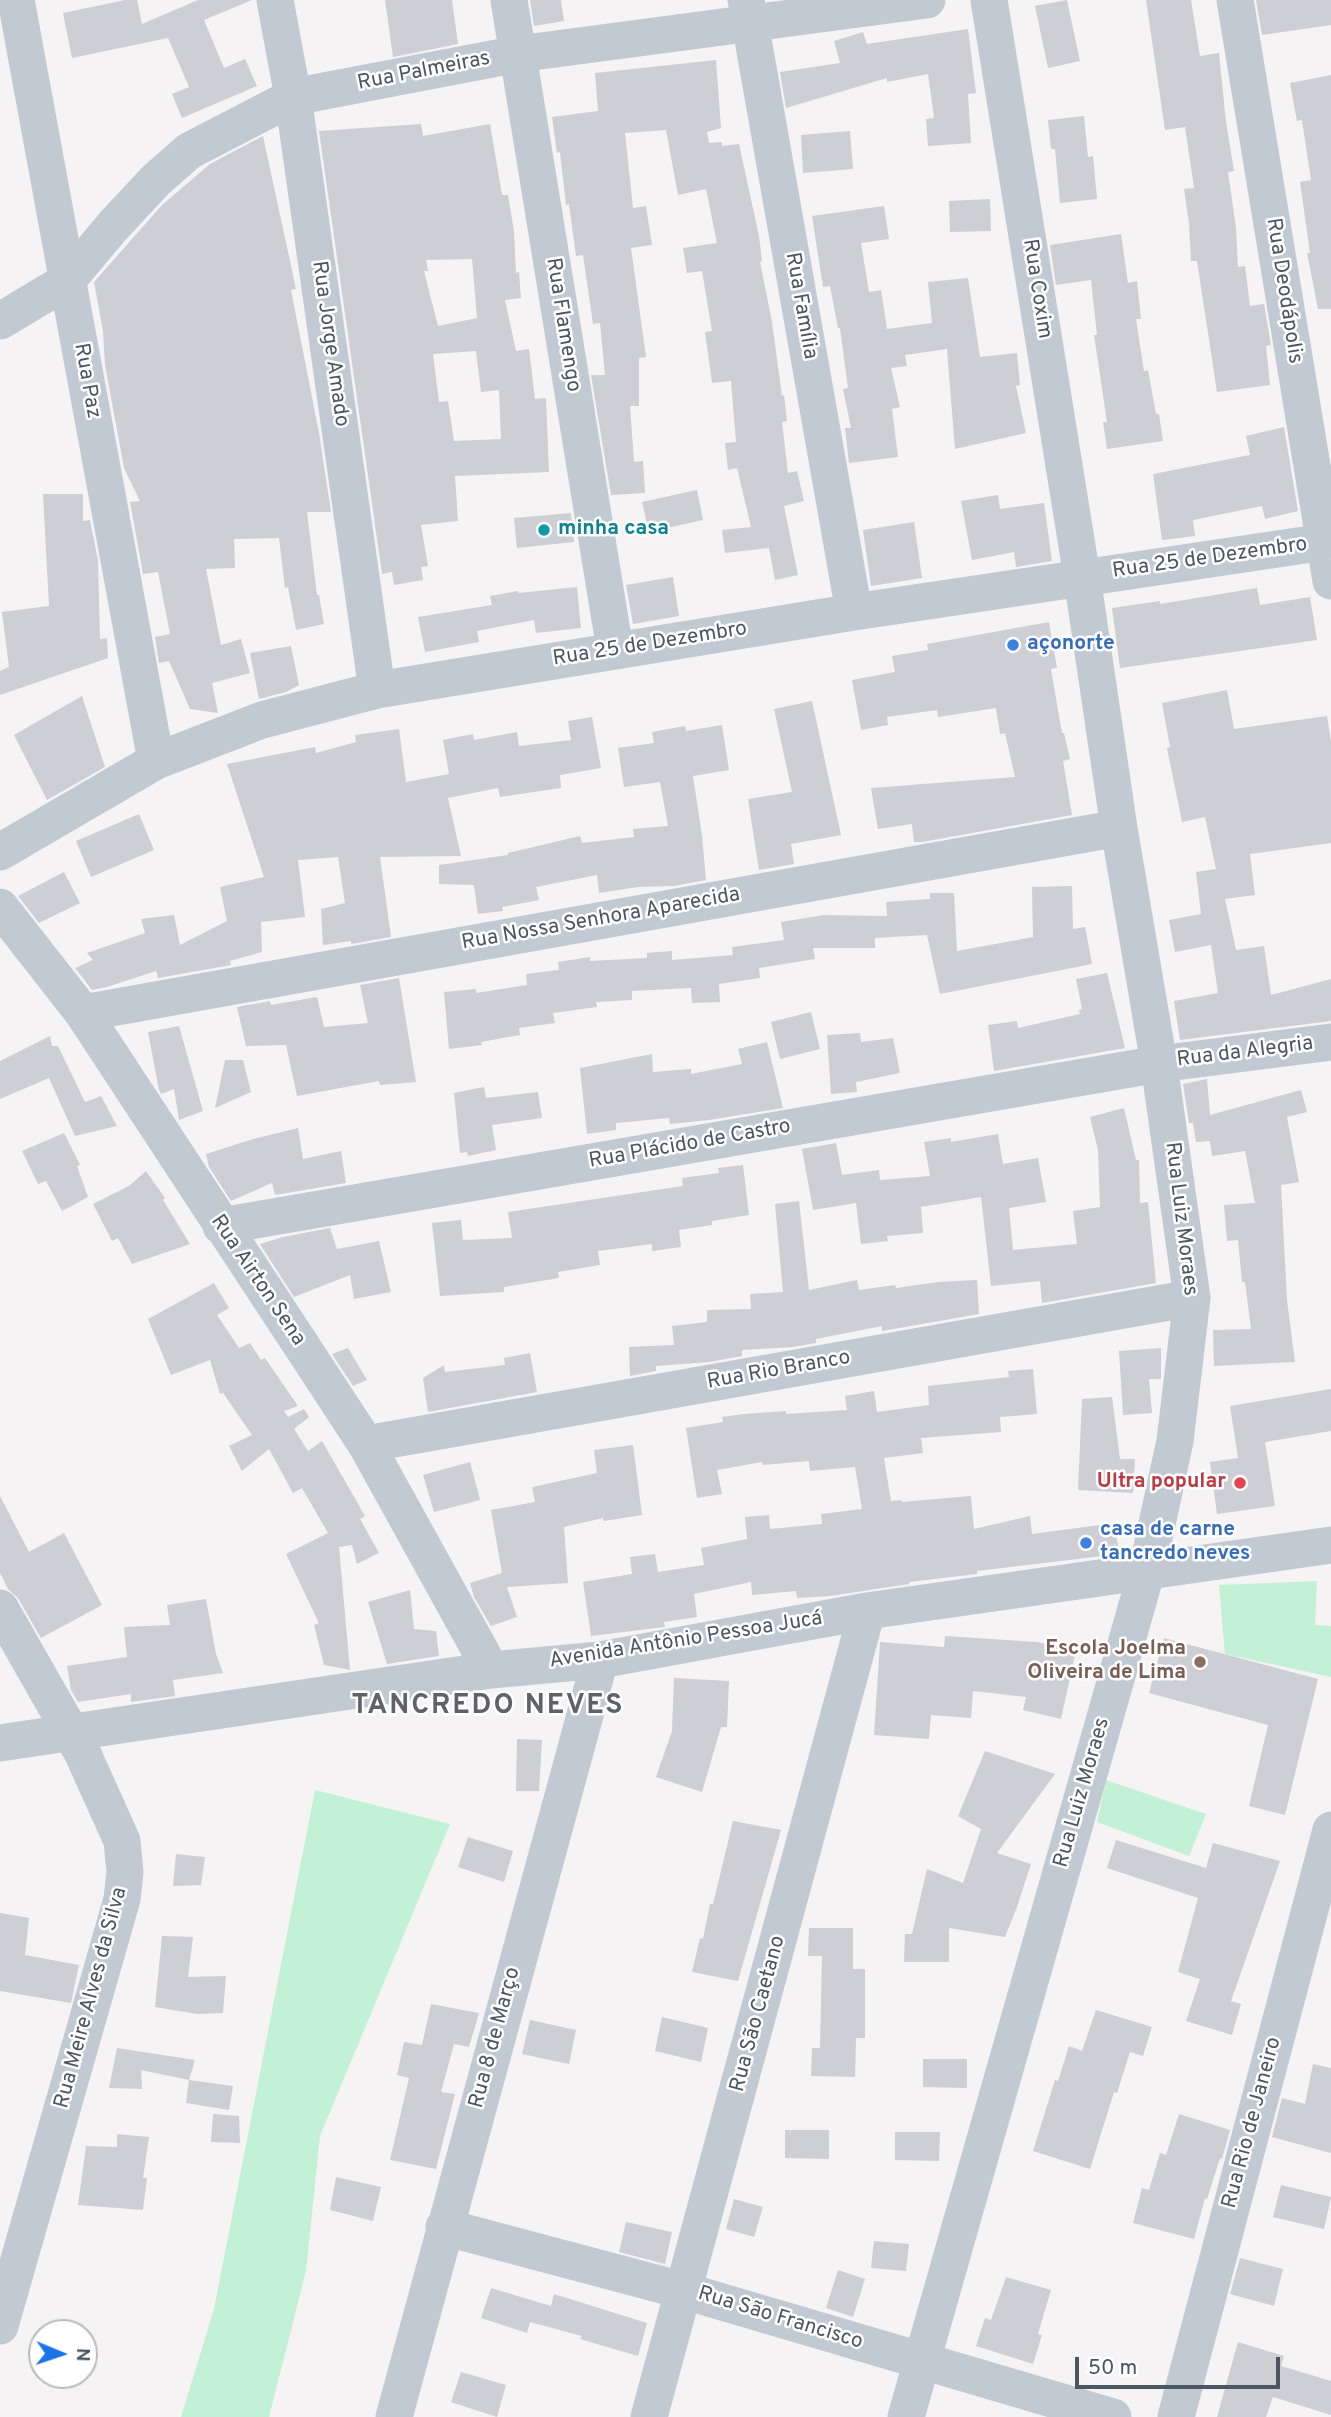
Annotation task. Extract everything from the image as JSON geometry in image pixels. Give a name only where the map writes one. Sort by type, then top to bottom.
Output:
[{"type":"street","name":"Rua Paz","points":[[16,0],[156,761]]},
{"type":"street","name":"Rua Jorge Amado","points":[[275,0],[293,97],[377,690]]},
{"type":"street","name":"Rua Flamengo","points":[[509,0],[615,650]]},
{"type":"street","name":"Rua Palmeiras","points":[[0,321],[68,281],[113,226],[156,180],[188,151],[293,97],[748,12],[927,0]]},
{"type":"street","name":"Rua Coxim","points":[[989,0],[1082,577]]},
{"type":"street","name":"Rua Deodápolis","points":[[1235,0],[1328,541],[1331,581]]},
{"type":"street","name":"Rua Família","points":[[748,12],[854,612]]},
{"type":"street","name":"Rua 25 de Dezembro","points":[[0,852],[156,761],[262,720],[377,690],[854,612],[1328,541]]},
{"type":"street","name":"Rua Luiz Moraes","points":[[906,2417],[1147,1570],[1175,1441],[1192,1298],[1159,1065],[1119,828],[1082,577]]},
{"type":"street","name":"Rua Nossa Senhora Aparecida","points":[[83,1013],[1119,828]]},
{"type":"street","name":"Rua Airton Sena","points":[[0,907],[83,1013],[220,1226],[366,1444],[491,1670]]},
{"type":"street","name":"Rua da Alegria","points":[[1159,1065],[1331,1042]]},
{"type":"street","name":"Rua Plácido de Castro","points":[[220,1226],[1159,1065]]},
{"type":"street","name":"Rua Rio Branco","points":[[366,1444],[1192,1298]]},
{"type":"street","name":"Avenida Antônio Pessoa Jucá","points":[[0,1743],[491,1670],[600,1660],[867,1611],[1331,1545]]},
{"type":"street","name":"Rua Meire Alves da Silva","points":[[0,1608],[71,1731],[122,1841],[125,1872],[122,1899],[1,2318]]},
{"type":"street","name":"Rua São Caetano","points":[[649,2417],[867,1611]]},
{"type":"street","name":"Rua 8 de Março","points":[[394,2417],[600,1660]]},
{"type":"street","name":"Rua Rio de Janeiro","points":[[1175,2417],[1331,1830]]},
{"type":"street","name":"Rua São Francisco","points":[[444,2227],[685,2291],[1113,2417]]},
{"type":"green space","points":[[1317,1581],[1315,1625],[1331,1626],[1331,1677],[1225,1654],[1219,1585]]},
{"type":"green space","points":[[1106,1780],[1206,1814],[1189,1856],[1097,1822]]},
{"type":"green space","points":[[315,1790],[450,1824],[320,2136],[306,2271],[269,2417],[181,2417],[214,2309]]},
{"type":"building","points":[[137,0],[142,24],[198,0],[252,0],[204,20],[224,68],[245,59],[257,86],[182,118],[172,94],[189,87],[168,38],[72,58],[63,13]]},
{"type":"building","points":[[385,0],[452,0],[458,44],[393,57]]},
{"type":"building","points":[[530,0],[561,0],[564,21],[534,26]]},
{"type":"building","points":[[1067,0],[1080,61],[1048,68],[1035,6]]},
{"type":"building","points":[[1146,0],[1191,0],[1200,56],[1219,53],[1234,171],[1228,172],[1238,267],[1245,266],[1250,306],[1264,304],[1271,345],[1266,346],[1270,385],[1217,392],[1197,261],[1191,261],[1184,189],[1194,188],[1185,127],[1165,130]]},
{"type":"building","points":[[1256,0],[1331,0],[1331,25],[1262,35]]},
{"type":"building","points":[[968,29],[976,93],[968,94],[971,143],[928,146],[926,119],[934,118],[928,74],[887,82],[887,78],[786,108],[780,72],[840,63],[834,41],[863,32],[867,44]]},
{"type":"building","points":[[716,60],[721,128],[707,132],[709,143],[722,142],[722,146],[739,144],[759,236],[760,262],[772,322],[782,396],[784,395],[787,421],[782,422],[788,473],[797,471],[804,501],[784,506],[798,575],[775,580],[769,548],[725,553],[722,530],[751,527],[737,468],[728,470],[725,443],[736,442],[731,381],[712,383],[705,332],[712,331],[702,271],[687,273],[683,248],[717,243],[706,189],[678,195],[666,130],[625,133],[633,208],[646,206],[652,245],[631,248],[646,357],[639,358],[639,406],[630,406],[634,462],[643,461],[645,493],[611,495],[591,375],[605,375],[600,323],[593,324],[583,255],[576,256],[552,117],[598,111],[595,73]]},
{"type":"building","points":[[1331,75],[1331,309],[1318,309],[1307,253],[1310,253],[1300,182],[1311,180],[1302,120],[1297,121],[1290,83]]},
{"type":"building","points":[[1084,116],[1088,157],[1093,156],[1097,199],[1060,203],[1055,149],[1051,149],[1048,120]]},
{"type":"building","points":[[421,124],[423,136],[490,124],[502,195],[508,195],[521,298],[505,300],[516,351],[529,349],[535,399],[546,398],[549,472],[455,476],[458,521],[421,525],[428,566],[421,567],[423,580],[394,585],[392,572],[382,574],[319,131]],"holes":[[[472,259],[477,318],[438,326],[424,271],[428,271],[426,260]],[[476,351],[481,392],[499,390],[501,439],[454,441],[448,401],[439,402],[433,354]]]},
{"type":"building","points":[[850,131],[853,169],[803,173],[801,135]]},
{"type":"building","points":[[263,136],[296,289],[291,290],[319,433],[331,512],[307,512],[317,595],[324,624],[296,630],[288,587],[285,588],[279,538],[234,539],[235,568],[206,569],[221,645],[241,639],[250,673],[212,683],[218,713],[190,709],[169,661],[159,663],[155,637],[170,634],[158,572],[143,574],[130,502],[140,501],[124,468],[105,365],[103,331],[94,282],[162,205],[210,164]]},
{"type":"building","points":[[990,199],[991,231],[950,232],[949,201]]},
{"type":"building","points":[[884,206],[889,239],[861,243],[869,292],[881,290],[887,329],[932,323],[928,282],[968,278],[980,357],[1017,353],[1020,385],[1016,386],[1026,433],[955,449],[947,349],[905,355],[907,366],[891,368],[900,407],[892,409],[898,457],[849,463],[845,428],[851,428],[843,389],[848,388],[840,328],[830,286],[823,287],[812,216]]},
{"type":"building","points":[[1121,234],[1128,283],[1137,281],[1141,319],[1136,319],[1144,371],[1148,370],[1163,441],[1107,449],[1103,422],[1107,422],[1094,335],[1097,335],[1091,280],[1056,285],[1050,245]]},
{"type":"building","points":[[1284,427],[1298,511],[1265,519],[1262,506],[1193,520],[1195,536],[1162,540],[1153,474],[1250,455],[1246,436]]},
{"type":"building","points":[[697,490],[703,520],[649,532],[642,502]]},
{"type":"building","points":[[43,494],[83,494],[83,521],[90,520],[98,561],[100,639],[107,638],[108,658],[0,695],[0,671],[9,667],[2,612],[49,606]]},
{"type":"building","points":[[998,495],[1000,509],[1044,503],[1052,561],[1016,567],[1014,552],[972,560],[961,501]]},
{"type":"building","name":"minha casa","points":[[571,513],[574,542],[517,548],[514,518]]},
{"type":"building","points":[[914,522],[922,578],[871,586],[863,530]]},
{"type":"building","points":[[673,577],[679,616],[633,624],[626,585]]},
{"type":"building","points":[[577,587],[581,628],[536,633],[534,620],[477,631],[479,642],[425,652],[418,617],[492,605],[490,596]]},
{"type":"building","points":[[1257,588],[1260,605],[1310,597],[1317,640],[1120,668],[1112,608],[1160,601],[1160,604]]},
{"type":"building","points":[[1049,622],[1057,668],[1051,669],[1062,733],[1070,759],[1063,761],[1072,815],[922,842],[914,842],[912,824],[878,829],[871,788],[1015,777],[1005,733],[1000,734],[996,708],[938,717],[937,710],[887,717],[888,725],[861,730],[852,680],[895,672],[892,656],[928,650],[927,644]]},
{"type":"building","points":[[291,646],[299,685],[286,692],[259,699],[250,653]]},
{"type":"building","points":[[1227,690],[1234,729],[1327,716],[1331,742],[1331,843],[1250,854],[1255,895],[1225,899],[1236,950],[1264,946],[1271,995],[1331,979],[1331,1021],[1180,1040],[1174,1001],[1218,993],[1211,945],[1175,952],[1169,920],[1201,914],[1196,872],[1216,869],[1205,817],[1182,822],[1167,748],[1170,747],[1162,703]]},
{"type":"building","points":[[82,696],[105,767],[47,800],[14,735]]},
{"type":"building","points":[[812,701],[841,835],[791,844],[794,864],[759,870],[748,799],[792,792],[774,709]]},
{"type":"building","points":[[592,717],[601,768],[560,775],[561,788],[500,797],[498,788],[448,798],[461,856],[380,857],[391,937],[351,944],[351,941],[323,945],[321,909],[345,903],[338,857],[298,860],[305,917],[261,922],[262,952],[230,961],[231,965],[158,978],[156,971],[92,990],[75,968],[93,960],[87,953],[145,933],[141,919],[174,915],[180,945],[227,921],[220,887],[264,877],[227,764],[315,747],[316,753],[356,742],[355,735],[399,729],[406,782],[449,774],[443,740],[473,734],[474,740],[517,732],[519,746],[571,740],[568,721]]},
{"type":"building","points":[[722,725],[729,770],[693,776],[706,880],[599,893],[597,875],[536,887],[539,900],[502,907],[503,911],[478,914],[474,885],[439,884],[439,865],[508,855],[580,836],[582,843],[634,837],[633,829],[668,826],[660,782],[624,787],[618,748],[654,743],[652,732],[685,726],[686,731]]},
{"type":"building","points":[[139,814],[154,850],[91,877],[76,841]]},
{"type":"building","points":[[64,872],[80,903],[39,923],[18,896]]},
{"type":"building","points":[[1072,886],[1073,929],[1085,927],[1092,964],[940,994],[927,935],[875,938],[875,948],[813,948],[815,959],[759,968],[760,978],[719,984],[720,1002],[692,1003],[691,988],[632,991],[632,1000],[596,1002],[597,1007],[553,1013],[555,1023],[519,1028],[520,1035],[481,1042],[482,1045],[449,1049],[444,992],[476,989],[476,993],[527,985],[526,974],[559,970],[558,962],[590,957],[590,961],[647,958],[647,953],[672,951],[672,960],[733,955],[732,947],[784,940],[781,922],[824,915],[887,916],[886,902],[930,899],[930,893],[954,893],[957,951],[1033,937],[1032,887]]},
{"type":"building","points":[[1107,973],[1125,1048],[994,1071],[988,1025],[1017,1021],[1018,1028],[1080,1014],[1079,1010],[1082,1009],[1076,979]]},
{"type":"building","points":[[399,978],[416,1082],[380,1085],[379,1081],[297,1096],[286,1045],[246,1046],[237,1007],[270,1001],[271,1005],[317,997],[324,1027],[368,1023],[360,985]]},
{"type":"building","points":[[811,1012],[820,1049],[780,1059],[771,1022]]},
{"type":"building","points":[[179,1026],[203,1111],[179,1120],[174,1089],[161,1094],[159,1090],[148,1032]]},
{"type":"building","points":[[860,1033],[861,1042],[893,1038],[900,1073],[856,1082],[857,1092],[831,1094],[827,1035]]},
{"type":"building","points":[[50,1036],[52,1046],[58,1046],[85,1102],[101,1096],[117,1126],[75,1136],[49,1078],[0,1099],[0,1061]]},
{"type":"building","points":[[767,1042],[783,1108],[670,1124],[669,1118],[616,1123],[616,1130],[587,1134],[580,1068],[652,1054],[653,1072],[691,1069],[691,1074],[742,1064],[738,1049]]},
{"type":"building","points":[[225,1060],[243,1060],[251,1092],[215,1108]]},
{"type":"building","points":[[1207,1079],[1210,1115],[1301,1090],[1307,1112],[1287,1117],[1299,1182],[1281,1185],[1287,1300],[1295,1362],[1214,1366],[1213,1330],[1251,1329],[1245,1282],[1242,1282],[1238,1240],[1227,1241],[1224,1205],[1255,1203],[1245,1151],[1212,1156],[1210,1141],[1196,1142],[1193,1123],[1189,1123],[1183,1084]]},
{"type":"building","points":[[484,1087],[486,1098],[538,1092],[542,1118],[492,1125],[496,1150],[468,1156],[467,1152],[460,1153],[454,1093]]},
{"type":"building","points":[[1124,1108],[1136,1160],[1139,1160],[1140,1203],[1148,1202],[1156,1283],[1042,1303],[1040,1281],[991,1286],[981,1197],[921,1207],[923,1233],[887,1236],[888,1241],[861,1244],[856,1203],[813,1210],[802,1149],[836,1143],[842,1175],[879,1170],[880,1180],[930,1176],[924,1142],[951,1138],[951,1142],[998,1134],[1003,1164],[1038,1158],[1046,1202],[1009,1208],[1013,1250],[1077,1244],[1073,1211],[1100,1207],[1098,1150],[1090,1117]]},
{"type":"building","points":[[298,1128],[303,1159],[341,1151],[346,1183],[275,1195],[272,1183],[231,1201],[209,1167],[206,1154]]},
{"type":"building","points":[[64,1133],[80,1165],[77,1166],[88,1197],[62,1211],[46,1181],[38,1184],[22,1151]]},
{"type":"building","points":[[743,1165],[749,1215],[679,1230],[681,1247],[652,1251],[652,1244],[598,1251],[600,1265],[558,1272],[559,1278],[504,1287],[504,1292],[440,1296],[432,1223],[461,1220],[463,1240],[512,1238],[508,1212],[683,1186],[682,1178],[719,1173],[718,1168]]},
{"type":"building","points":[[146,1171],[165,1198],[163,1200],[190,1244],[132,1264],[118,1238],[112,1241],[93,1204],[129,1186]]},
{"type":"building","points":[[799,1201],[809,1290],[857,1280],[859,1290],[977,1280],[979,1314],[882,1331],[882,1326],[816,1339],[816,1343],[793,1347],[742,1350],[742,1356],[709,1362],[656,1366],[656,1371],[630,1376],[629,1347],[674,1345],[672,1326],[707,1322],[707,1310],[751,1309],[750,1294],[783,1292],[775,1204]]},
{"type":"building","points":[[330,1228],[337,1249],[379,1241],[391,1292],[354,1299],[350,1275],[294,1297],[260,1244]]},
{"type":"building","points":[[214,1283],[229,1308],[217,1315],[239,1348],[250,1343],[261,1360],[265,1358],[298,1406],[284,1411],[288,1417],[304,1409],[309,1417],[294,1429],[308,1451],[322,1441],[365,1516],[360,1519],[379,1553],[357,1564],[352,1545],[339,1547],[350,1670],[324,1665],[314,1625],[319,1623],[286,1554],[328,1533],[302,1488],[293,1493],[269,1449],[242,1471],[229,1446],[252,1435],[223,1393],[220,1394],[210,1360],[171,1375],[148,1319]]},
{"type":"building","points":[[348,1348],[367,1380],[353,1386],[332,1354]]},
{"type":"building","points":[[1161,1348],[1161,1379],[1149,1379],[1152,1413],[1123,1415],[1119,1351]]},
{"type":"building","points":[[530,1353],[537,1392],[428,1412],[423,1378],[444,1365],[445,1372],[505,1365],[504,1358]]},
{"type":"building","points":[[1033,1369],[1037,1414],[1000,1417],[1001,1432],[921,1438],[923,1453],[884,1458],[891,1501],[971,1496],[974,1529],[1030,1516],[1032,1534],[1115,1523],[1119,1554],[977,1571],[977,1574],[909,1582],[830,1596],[797,1598],[796,1591],[752,1595],[751,1582],[694,1594],[697,1617],[664,1622],[665,1627],[591,1636],[583,1582],[632,1574],[630,1557],[655,1554],[658,1572],[704,1565],[701,1548],[747,1539],[745,1517],[769,1515],[770,1529],[822,1524],[821,1514],[862,1509],[855,1467],[810,1471],[809,1461],[763,1465],[762,1462],[717,1470],[722,1494],[697,1498],[686,1428],[723,1422],[722,1417],[744,1414],[847,1410],[845,1396],[874,1391],[877,1412],[929,1405],[928,1386],[1009,1377],[1008,1371]]},
{"type":"building","points":[[1331,1389],[1331,1431],[1265,1442],[1275,1506],[1217,1514],[1210,1462],[1238,1458],[1230,1406]]},
{"type":"building","points":[[1112,1397],[1120,1459],[1135,1459],[1133,1493],[1078,1490],[1082,1399]]},
{"type":"building","points":[[633,1445],[642,1515],[604,1521],[603,1518],[564,1527],[568,1583],[507,1587],[517,1617],[491,1626],[474,1597],[470,1583],[502,1573],[491,1510],[535,1502],[532,1487],[597,1473],[594,1450]]},
{"type":"building","points":[[470,1462],[480,1500],[434,1512],[423,1475]]},
{"type":"building","points":[[0,1496],[29,1552],[64,1533],[102,1605],[41,1638],[0,1573]]},
{"type":"building","points":[[410,1590],[414,1629],[436,1631],[439,1656],[387,1664],[368,1602]]},
{"type":"building","points":[[206,1599],[216,1654],[223,1673],[173,1680],[175,1696],[131,1702],[131,1694],[78,1702],[71,1690],[67,1666],[127,1657],[124,1627],[170,1625],[167,1605]]},
{"type":"building","points":[[945,1636],[1037,1642],[1076,1650],[1061,1719],[1023,1710],[1026,1697],[973,1691],[971,1718],[931,1715],[929,1739],[874,1735],[880,1642],[944,1647]]},
{"type":"building","points":[[1164,1638],[1318,1679],[1285,1815],[1249,1806],[1268,1725],[1149,1693]]},
{"type":"building","points":[[674,1678],[729,1681],[727,1727],[721,1727],[702,1792],[656,1777],[672,1731]]},
{"type":"building","points":[[517,1739],[542,1740],[539,1791],[516,1791]]},
{"type":"building","points":[[985,1751],[1055,1774],[997,1853],[1031,1864],[1017,1907],[1005,1937],[949,1928],[949,1962],[904,1962],[905,1934],[912,1934],[927,1869],[963,1883],[981,1829],[958,1816]]},
{"type":"building","points":[[733,1821],[781,1830],[738,1981],[692,1972],[700,1938],[703,1939],[710,1904],[713,1904]]},
{"type":"building","points":[[468,1837],[513,1851],[504,1882],[458,1867]]},
{"type":"building","points":[[1116,1840],[1206,1868],[1213,1843],[1280,1861],[1231,2001],[1241,2004],[1232,2035],[1186,2021],[1200,1979],[1178,1972],[1198,1898],[1107,1868]]},
{"type":"building","points":[[176,1854],[205,1857],[201,1885],[173,1886]]},
{"type":"building","points":[[0,1913],[29,1918],[25,1955],[79,1965],[71,2003],[0,1991]]},
{"type":"building","points":[[809,1928],[853,1928],[853,1969],[865,1969],[865,2038],[856,2038],[855,2077],[811,2076],[812,2048],[820,2048],[822,1956],[808,1956]]},
{"type":"building","points":[[162,1936],[193,1937],[188,1977],[226,1976],[223,2013],[197,2014],[155,2007]]},
{"type":"building","points":[[431,2004],[479,2013],[469,2047],[454,2044],[441,2092],[455,2094],[436,2169],[390,2160],[409,2078],[397,2075],[404,2042],[422,2045]]},
{"type":"building","points":[[1096,2010],[1152,2027],[1143,2056],[1130,2052],[1117,2093],[1114,2092],[1090,2169],[1033,2151],[1055,2080],[1058,2081],[1069,2046],[1082,2051]]},
{"type":"building","points":[[662,2017],[708,2028],[701,2062],[655,2051]]},
{"type":"building","points":[[530,2020],[576,2030],[569,2064],[522,2054]]},
{"type":"building","points":[[117,2048],[195,2060],[189,2080],[141,2070],[142,2089],[109,2088]]},
{"type":"building","points":[[923,2059],[967,2059],[967,2088],[923,2087]]},
{"type":"building","points":[[1313,2064],[1331,2068],[1331,2153],[1272,2137],[1282,2098],[1305,2104]]},
{"type":"building","points":[[189,2080],[233,2086],[229,2110],[186,2103]]},
{"type":"building","points":[[213,2114],[239,2116],[240,2143],[211,2142]]},
{"type":"building","points":[[1179,2114],[1230,2130],[1222,2159],[1220,2158],[1207,2199],[1205,2198],[1194,2239],[1133,2223],[1142,2188],[1149,2190],[1160,2153],[1166,2155]]},
{"type":"building","points":[[785,2130],[829,2130],[829,2159],[785,2158]]},
{"type":"building","points":[[895,2132],[940,2132],[939,2161],[895,2160]]},
{"type":"building","points":[[117,2134],[149,2137],[143,2178],[147,2178],[143,2210],[78,2205],[86,2146],[117,2147]]},
{"type":"building","points":[[336,2177],[381,2187],[373,2221],[330,2210]]},
{"type":"building","points":[[1281,2185],[1331,2197],[1324,2229],[1273,2217]]},
{"type":"building","points":[[734,2199],[763,2207],[754,2237],[726,2229]]},
{"type":"building","points":[[626,2222],[672,2232],[665,2264],[619,2252]]},
{"type":"building","points":[[874,2241],[909,2244],[906,2271],[871,2268]]},
{"type":"building","points":[[1240,2258],[1283,2269],[1274,2306],[1230,2294]]},
{"type":"building","points":[[838,2270],[865,2279],[853,2317],[826,2308]]},
{"type":"building","points":[[1006,2277],[1051,2290],[1038,2334],[1042,2335],[1033,2364],[976,2346],[985,2318],[991,2320]]},
{"type":"building","points":[[491,2288],[551,2306],[554,2294],[647,2323],[638,2356],[580,2339],[582,2336],[530,2322],[527,2333],[481,2318]]},
{"type":"building","points":[[1238,2342],[1284,2356],[1281,2366],[1331,2381],[1331,2415],[1273,2397],[1266,2417],[1217,2417]]},
{"type":"building","points":[[461,2372],[506,2385],[497,2417],[451,2402]]},
{"type":"place","name":"minha casa","points":[[544,530]]},
{"type":"place","name":"açonorte","points":[[1013,645]]},
{"type":"place","name":"Ultra popular","points":[[1240,1483]]},
{"type":"place","name":"casa de carne tancredo neves","points":[[1086,1543]]},
{"type":"place","name":"Escola Joelma Oliveira de Lima","points":[[1200,1662]]},
{"type":"district","name":"TANCREDO NEVES","points":[[488,1707]]}]
